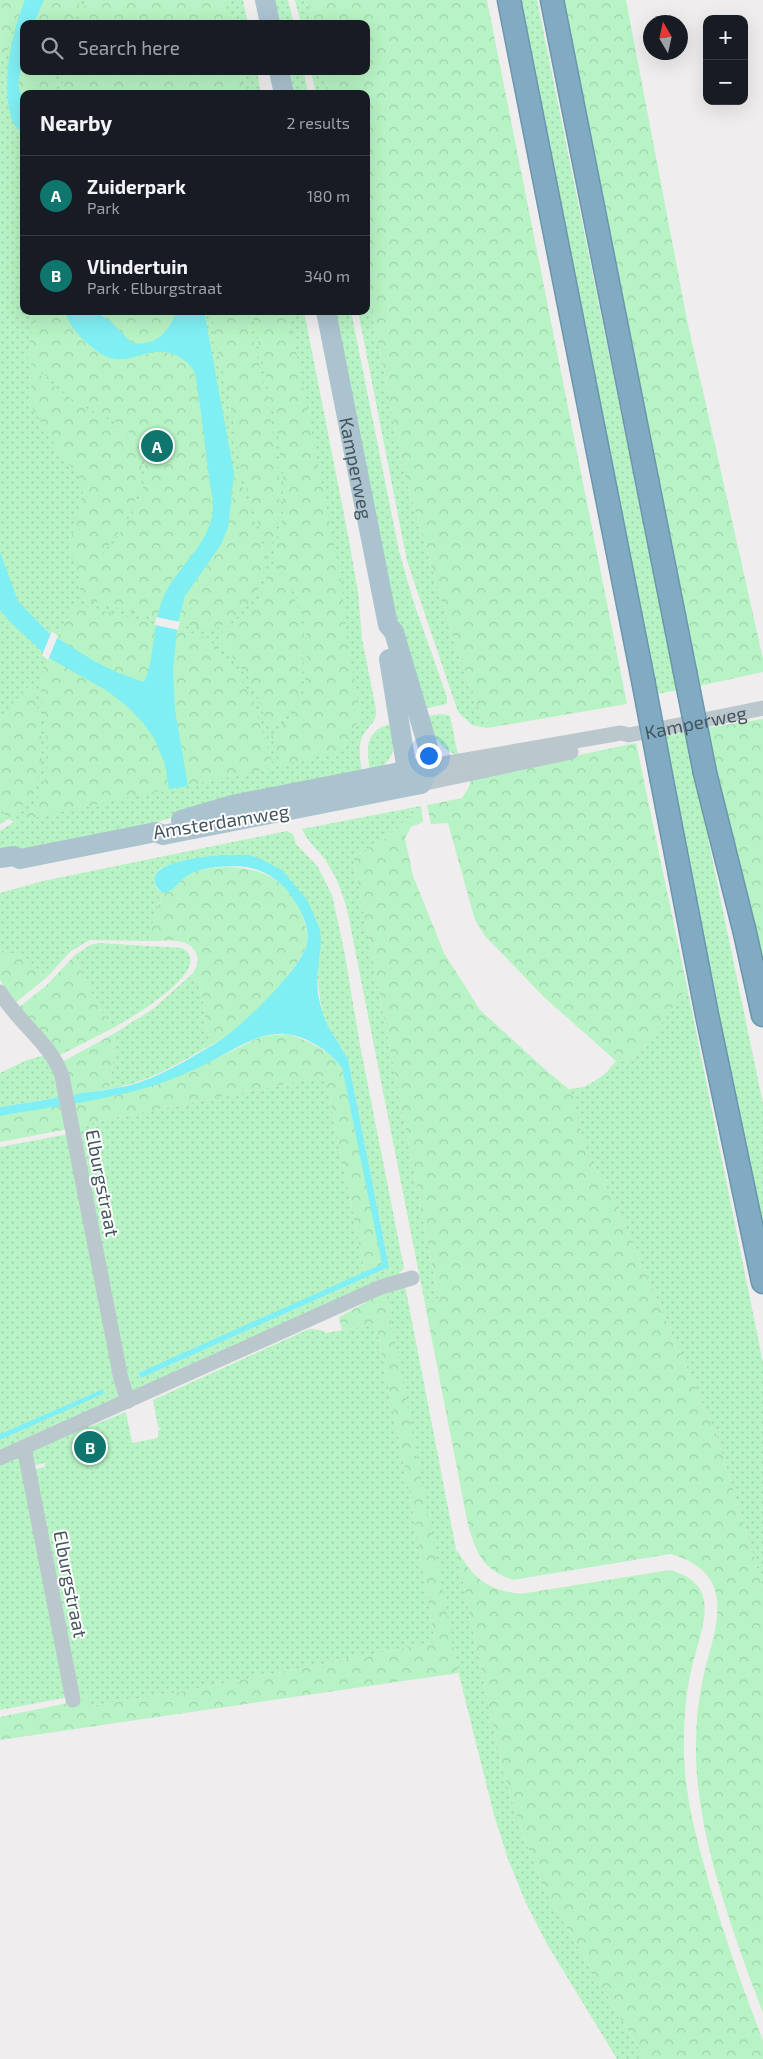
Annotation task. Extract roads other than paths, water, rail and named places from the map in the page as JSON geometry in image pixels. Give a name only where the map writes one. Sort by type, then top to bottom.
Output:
[{"type":"highway","points":[[509,0],[707,1015],[763,1282]]},
{"type":"highway","points":[[552,0],[705,772],[745,933],[763,1015]]},
{"type":"main road","points":[[265,0],[269,20]]},
{"type":"main road","points":[[280,75],[283,90]]},
{"type":"main road","name":"Kamperweg","points":[[327,315],[388,625],[394,632],[428,747],[431,766]]},
{"type":"main road","name":"Kamperweg","points":[[388,625],[385,634],[414,778]]},
{"type":"main road","points":[[414,778],[431,766]]},
{"type":"main road","name":"Amsterdamweg","points":[[0,858],[14,856],[20,859],[156,832],[163,835],[414,778]]},
{"type":"main road","name":"Amsterdamweg","points":[[0,870],[16,864],[20,859]]},
{"type":"street","name":"Kamperweg","points":[[431,766],[621,733],[628,735],[763,708]]},
{"type":"street","name":"Kamperweg","points":[[414,778],[622,741],[628,735]]},
{"type":"street","name":"Elburgstraat","points":[[0,992],[11,1009],[55,1061],[62,1076],[122,1387],[128,1401]]},
{"type":"street","points":[[0,1458],[128,1401],[333,1317],[385,1285],[412,1278]]},
{"type":"street","name":"Elburgstraat","points":[[24,1447],[74,1700]]},
{"type":"water","points":[[25,0],[44,0],[35,20],[20,20],[20,75],[18,85],[20,91],[20,130],[13,123],[9,109],[7,78],[15,29]]},
{"type":"water","points":[[66,315],[101,315],[109,320],[133,344],[148,343],[163,334],[174,315],[205,315],[234,473],[228,528],[220,546],[185,596],[178,622],[173,670],[175,710],[188,786],[169,789],[165,764],[154,738],[128,707],[106,690],[49,658],[10,622],[0,610],[0,552],[18,601],[49,633],[94,661],[116,672],[144,682],[148,672],[157,618],[163,598],[176,576],[199,545],[210,523],[213,502],[193,369],[187,362],[171,353],[152,352],[128,359],[104,356],[79,335]]},
{"type":"water","points":[[220,855],[250,855],[282,870],[307,900],[320,929],[321,943],[317,977],[318,994],[322,1012],[328,1026],[348,1059],[389,1267],[141,1378],[138,1373],[382,1264],[342,1068],[324,1050],[310,1041],[285,1034],[265,1036],[245,1043],[186,1073],[149,1087],[94,1100],[0,1116],[0,1107],[127,1086],[139,1083],[173,1068],[226,1036],[268,998],[294,968],[303,954],[307,943],[305,921],[290,894],[274,878],[261,871],[240,866],[207,869],[192,873],[174,888],[163,893],[155,884],[155,877],[164,867],[183,861]]},
{"type":"water","points":[[103,1389],[105,1393],[0,1440],[0,1434]]},
{"type":"place","name":"Zuiderpark","points":[[157,446]]},
{"type":"place","name":"Vlindertuin","points":[[90,1447]]}]
